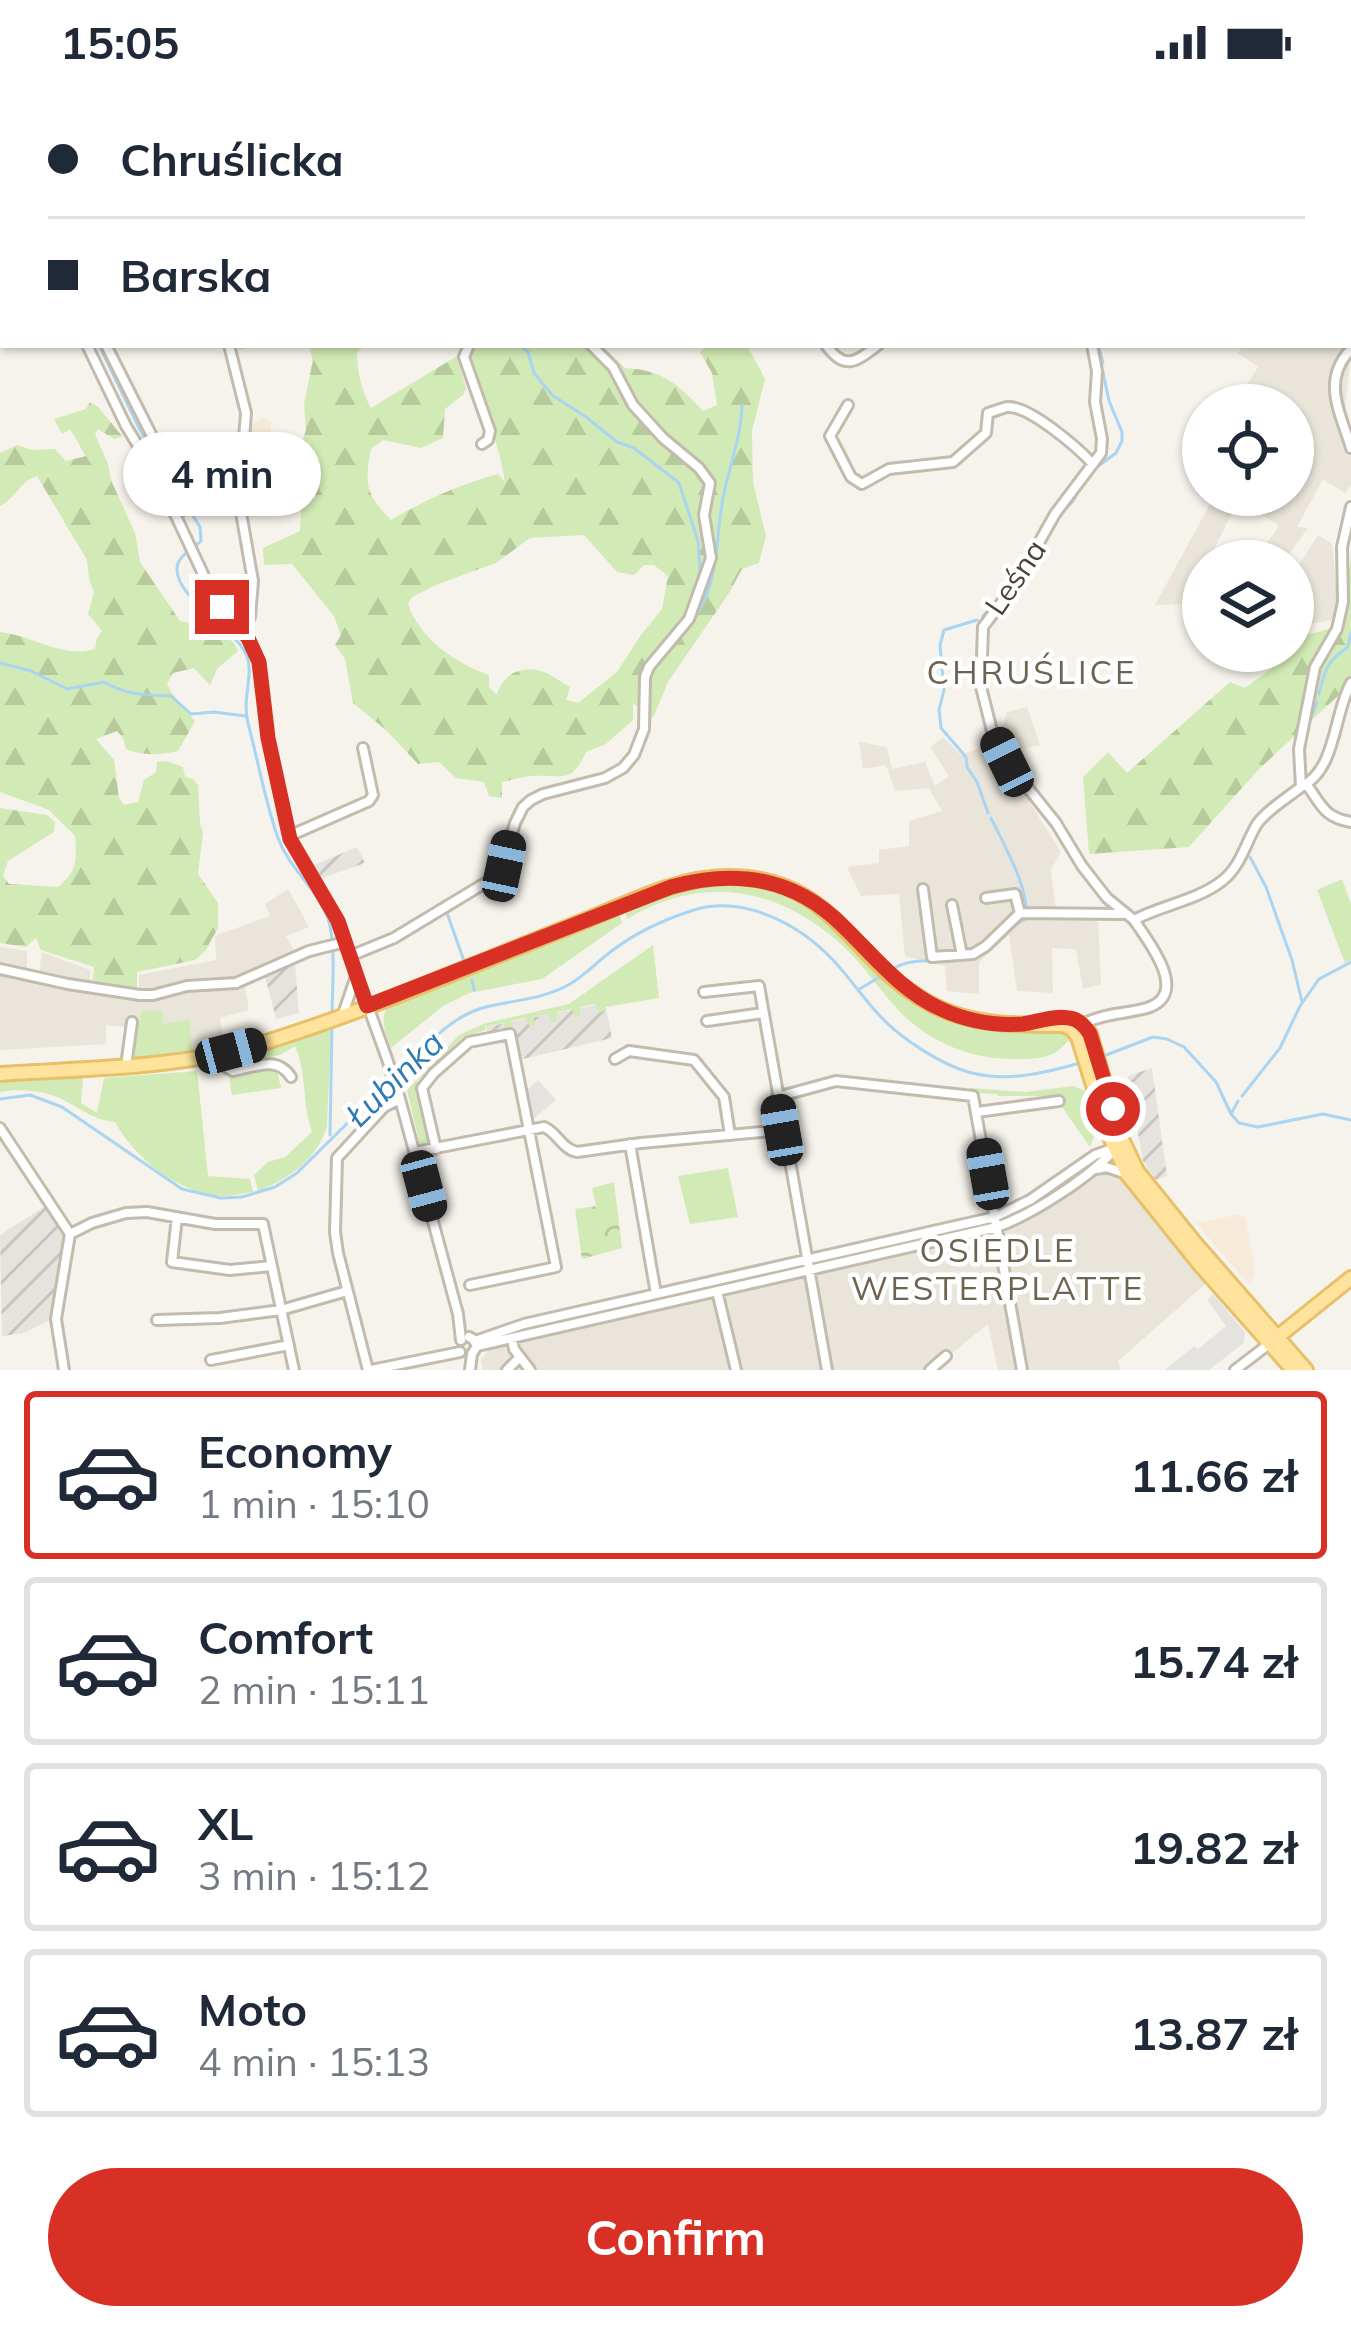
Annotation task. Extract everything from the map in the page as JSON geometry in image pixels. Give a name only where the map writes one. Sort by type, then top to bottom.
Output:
[{"type":"main road","points":[[0,1074],[170,1063],[219,1054],[367,1006],[671,887],[727,877],[768,882],[811,901],[840,922],[904,987],[935,1007],[973,1021],[1063,1025],[1081,1031],[1130,1157],[1293,1370]]},
{"type":"main road","points":[[1100,1085],[1106,1127],[1127,1174],[1250,1322],[1306,1370]]},
{"type":"main road","points":[[1272,1341],[1351,1279]]},
{"type":"street","points":[[88,348],[126,426],[179,513],[217,600],[242,629],[259,662],[268,738],[289,836],[331,908],[400,1097],[470,1370]]},
{"type":"street","points":[[108,348],[153,438],[197,488],[194,502],[179,513]]},
{"type":"street","points":[[230,348],[246,413],[239,501],[253,581],[250,617],[242,629]]},
{"type":"street","points":[[468,348],[464,357],[490,431],[482,444]]},
{"type":"street","points":[[350,956],[394,938],[500,874],[515,823],[531,800],[605,778],[622,768],[643,734],[645,677],[694,609],[711,557],[704,515],[710,483],[633,405],[613,367],[594,348]]},
{"type":"street","points":[[828,348],[846,362],[857,361],[874,348]]},
{"type":"street","points":[[848,405],[830,436],[850,477],[862,484],[889,470],[953,462],[986,434],[988,413],[1007,406],[1020,409],[1093,464],[1101,454],[1102,439],[1093,348]]},
{"type":"street","points":[[1351,349],[1339,361],[1334,391],[1351,448]]},
{"type":"street","name":"Leśna","points":[[1093,464],[1055,514],[1017,582],[982,626],[981,687],[992,731],[1007,762],[1082,866],[1134,920]]},
{"type":"street","points":[[1351,507],[1342,548],[1343,602],[1336,629],[1315,667],[1299,748],[1304,786],[1335,819],[1351,822]]},
{"type":"street","points":[[1081,1031],[1099,1016],[1152,1006],[1164,994],[1166,976],[1160,958],[1134,920],[1217,885],[1238,862],[1262,818],[1321,768],[1351,683]]},
{"type":"street","points":[[289,836],[370,801],[373,795],[362,748]]},
{"type":"street","points":[[922,889],[932,957],[973,954],[1024,914],[1124,914]]},
{"type":"street","points":[[986,898],[1015,894],[1024,914]]},
{"type":"street","points":[[952,905],[962,955]]},
{"type":"street","points":[[0,969],[140,995],[236,983],[345,942]]},
{"type":"street","points":[[335,1017],[356,974]]},
{"type":"street","points":[[704,992],[759,986],[826,1370]]},
{"type":"street","points":[[707,1021],[763,1013]]},
{"type":"street","points":[[126,1066],[132,1022]]},
{"type":"street","points":[[436,1149],[422,1088],[469,1042],[510,1034],[556,1267],[470,1285]]},
{"type":"street","points":[[615,1059],[629,1051],[694,1060],[724,1096],[730,1135]]},
{"type":"street","points":[[219,1054],[224,1066],[233,1071],[278,1064],[291,1078]]},
{"type":"street","points":[[777,1096],[836,1081],[975,1098],[1022,1370]]},
{"type":"street","points":[[400,1097],[383,1108],[337,1158],[335,1232],[369,1370],[467,1346],[524,1324],[1026,1215],[1115,1150],[1120,1135]]},
{"type":"street","points":[[977,1112],[1059,1101]]},
{"type":"street","points":[[0,1127],[70,1234],[56,1319],[64,1370]]},
{"type":"street","points":[[1095,1155],[1106,1127]]},
{"type":"street","points":[[415,1152],[549,1128],[573,1152],[782,1130]]},
{"type":"street","points":[[630,1144],[656,1294]]},
{"type":"street","points":[[996,1222],[1095,1155],[1115,1150],[1130,1157]]},
{"type":"street","points":[[1090,1171],[1106,1167],[1127,1174]]},
{"type":"street","points":[[70,1234],[92,1222],[126,1214],[263,1224],[294,1370]]},
{"type":"street","points":[[177,1217],[172,1262],[230,1270],[272,1266]]},
{"type":"street","points":[[467,1346],[717,1291],[807,1265]]},
{"type":"street","points":[[157,1320],[281,1310],[347,1291]]},
{"type":"street","points":[[717,1291],[736,1370]]},
{"type":"street","points":[[656,1294],[671,1301]]},
{"type":"street","points":[[639,1309],[656,1294]]},
{"type":"street","points":[[1250,1322],[1256,1354]]},
{"type":"street","points":[[512,1339],[530,1370]]},
{"type":"street","points":[[1235,1370],[1272,1341]]},
{"type":"street","points":[[211,1360],[289,1345]]},
{"type":"street","points":[[930,1370],[946,1356]]},
{"type":"street","points":[[507,1370],[520,1358]]},
{"type":"shaded area","points":[[1242,348],[1351,348],[1345,407],[1351,428],[1351,486],[1345,493],[1323,479],[1314,496],[1314,384],[1247,384],[1258,367],[1238,353]]},
{"type":"shaded area","points":[[263,417],[271,423],[267,467],[263,473],[246,471],[248,426]]},
{"type":"shaded area","points":[[1204,516],[1230,516],[1218,540],[1190,540]]},
{"type":"shaded area","points":[[1264,516],[1303,516],[1297,527],[1308,528],[1299,540],[1269,540],[1279,526]]},
{"type":"shaded area","points":[[1318,535],[1332,544],[1339,609],[1334,619],[1314,623],[1314,541]]},
{"type":"shaded area","points":[[1182,556],[1182,604],[1155,605]]},
{"type":"shaded area","points":[[1027,707],[1040,745],[999,754],[1061,852],[1051,870],[1057,920],[1098,919],[1101,984],[1083,989],[1076,949],[1052,948],[1053,993],[1017,991],[1009,935],[979,962],[979,994],[947,991],[945,966],[905,956],[899,894],[861,896],[847,867],[879,863],[879,850],[909,846],[909,821],[942,811],[929,788],[895,791],[886,765],[863,769],[859,742],[887,747],[892,769],[925,762],[935,786],[949,776],[930,747],[943,737],[961,755],[993,743],[996,748],[1007,712]]},
{"type":"shaded area","points":[[357,847],[365,863],[322,878],[314,865]]},
{"type":"shaded area","points":[[288,889],[309,927],[286,936],[296,954],[243,976],[249,1010],[220,1018],[224,1047],[193,1054],[162,1024],[162,1011],[141,1011],[137,1029],[106,1025],[106,1044],[0,1050],[0,947],[27,951],[27,971],[39,972],[42,952],[90,970],[90,983],[139,993],[139,975],[216,960],[215,936],[270,916],[265,904]]},
{"type":"shaded area","points":[[295,963],[299,1013],[276,1019],[265,976]]},
{"type":"shaded area","points":[[605,1003],[612,1038],[523,1059],[518,1058],[513,1033],[488,1035],[486,1027]]},
{"type":"shaded area","points":[[1152,1068],[1167,1176],[1156,1180],[1143,1161],[1128,1076]]},
{"type":"shaded area","points":[[538,1080],[556,1100],[531,1121],[525,1092]]},
{"type":"shaded area","points":[[1109,1170],[1126,1183],[1210,1280],[1118,1361],[1121,1370],[998,1370],[988,1324],[931,1370],[483,1370],[481,1360],[489,1349],[993,1234],[1048,1208]]},
{"type":"shaded area","points":[[47,1205],[66,1236],[52,1319],[24,1333],[2,1336],[0,1235]]},
{"type":"shaded area","points":[[1241,1214],[1255,1272],[1248,1283],[1196,1223]]},
{"type":"shaded area","points":[[1213,1294],[1245,1332],[1244,1343],[1209,1370],[1165,1370],[1226,1326],[1207,1300]]},
{"type":"green space","points":[[309,348],[362,348],[357,360],[371,408],[457,356],[466,388],[445,409],[443,438],[421,448],[383,440],[371,449],[369,488],[391,520],[470,483],[498,474],[505,482],[463,348],[605,348],[625,368],[669,380],[703,411],[717,405],[712,373],[700,352],[704,348],[749,348],[765,379],[752,431],[753,482],[766,536],[759,563],[742,569],[668,682],[653,718],[633,703],[633,720],[606,744],[586,752],[571,774],[502,782],[502,798],[489,796],[484,782],[456,778],[439,762],[418,764],[353,703],[345,659],[335,645],[341,635],[334,616],[292,564],[264,565],[263,548],[300,531],[301,504],[287,473],[306,430],[304,404],[313,360]],"holes":[[[584,535],[617,572],[634,575],[644,565],[654,565],[668,576],[662,609],[617,672],[578,703],[566,700],[570,687],[536,670],[521,670],[508,677],[497,695],[489,687],[489,675],[464,664],[430,639],[408,604],[433,586],[496,563],[530,538]]]},
{"type":"green space","points":[[90,402],[123,437],[114,439],[98,429],[95,434],[135,533],[140,562],[180,621],[189,623],[196,612],[238,651],[217,669],[210,685],[194,668],[173,673],[167,683],[195,721],[178,751],[132,751],[117,731],[96,739],[114,760],[124,805],[138,802],[144,780],[156,772],[157,762],[183,767],[185,777],[198,785],[203,833],[198,874],[218,903],[218,928],[205,951],[195,960],[137,972],[137,990],[93,980],[94,967],[41,950],[36,938],[26,947],[0,943],[0,808],[47,815],[55,822],[54,832],[8,861],[3,876],[9,884],[58,887],[69,876],[76,852],[75,836],[49,810],[0,792],[0,632],[84,651],[95,649],[102,631],[88,614],[94,592],[87,560],[37,476],[0,506],[0,453],[17,445],[55,449],[66,461],[86,456],[70,429],[62,434],[54,419],[86,409]]},
{"type":"green space","points":[[1351,558],[1351,674],[1338,696],[1259,769],[1189,847],[1089,854],[1083,777],[1108,752],[1127,773],[1230,682],[1245,688],[1267,672],[1314,672],[1314,633],[1340,626]]},
{"type":"green space","points":[[1342,879],[1351,904],[1351,960],[1345,963],[1317,890]]},
{"type":"green space","points":[[728,882],[779,892],[816,912],[910,999],[943,1017],[990,1031],[1043,1028],[1072,1036],[1054,1053],[1034,1059],[1000,1059],[954,1048],[925,1033],[900,1012],[827,933],[774,902],[746,894],[687,895],[627,919],[624,909],[697,885]]},
{"type":"green space","points":[[619,913],[622,923],[542,979],[469,993],[443,1006],[391,1048],[384,1019],[391,1004]]},
{"type":"green space","points":[[653,945],[659,998],[599,1012],[595,1004],[580,1007],[580,1016],[575,1017],[572,1009],[557,1012],[557,1021],[552,1022],[549,1014],[534,1017],[534,1026],[526,1018],[511,1021],[512,1030],[506,1031],[503,1023],[462,1038],[417,1081],[425,1133],[431,1141],[427,1147],[420,1146],[407,1090],[459,1035],[486,1023],[569,1004]]},
{"type":"green space","points":[[162,1010],[163,1024],[189,1019],[193,1054],[131,1061],[141,1011]]},
{"type":"green space","points":[[331,1027],[327,1127],[322,1139],[300,1167],[258,1191],[254,1175],[268,1162],[285,1157],[312,1132],[299,1056],[295,1046],[280,1055],[231,1065],[225,1061],[291,1044]]},
{"type":"green space","points":[[277,1070],[281,1088],[232,1095],[232,1075]]},
{"type":"green space","points":[[197,1071],[208,1176],[250,1179],[253,1192],[224,1196],[192,1189],[147,1161],[115,1122],[44,1093],[0,1092],[0,1083],[83,1078],[81,1103],[97,1113],[104,1078]]},
{"type":"green space","points":[[1073,1086],[1088,1092],[1094,1136],[1090,1147],[1060,1098],[998,1096],[972,1093],[970,1088],[1026,1092]]},
{"type":"green space","points":[[728,1168],[738,1217],[690,1224],[678,1176]]},
{"type":"green space","points":[[614,1182],[622,1248],[582,1259],[575,1209],[596,1206],[592,1188]]},
{"type":"waterway","points":[[100,348],[140,430],[200,527],[201,541],[178,563],[179,579],[194,601],[239,643],[248,660],[246,713],[273,824],[287,857],[328,917],[332,1015]]},
{"type":"waterway","points":[[524,348],[534,373],[552,395],[679,483],[698,541],[700,572]]},
{"type":"waterway","points":[[1099,348],[1103,363]]},
{"type":"waterway","points":[[1055,520],[1122,441],[1103,372]]},
{"type":"waterway","points":[[684,631],[710,584],[742,405]]},
{"type":"waterway","points":[[983,616],[1004,593]]},
{"type":"waterway","points":[[977,620],[944,630],[940,645],[944,690],[939,710],[941,728],[966,757],[988,813]]},
{"type":"waterway","points":[[1319,694],[1328,667],[1348,647],[1351,633]]},
{"type":"waterway","points":[[0,663],[31,671],[67,689],[104,682],[128,692],[171,696],[191,714],[245,716]]},
{"type":"waterway","points":[[1305,734],[1317,702]]},
{"type":"waterway","points":[[1268,817],[1304,789]]},
{"type":"waterway","points":[[991,818],[1015,868],[1026,908],[1025,919],[1008,930]]},
{"type":"waterway","points":[[1250,857],[1266,887],[1302,1002]]},
{"type":"waterway","points":[[445,903],[500,864]]},
{"type":"waterway","name":"Łubinka","points":[[397,1075],[436,1036],[469,1013],[559,989],[642,932],[713,906],[770,916],[804,935],[833,960],[889,1024],[948,1064],[999,1077],[1080,1063]]},
{"type":"waterway","points":[[447,913],[464,961]]},
{"type":"waterway","points":[[893,969],[914,962],[961,960],[983,952]]},
{"type":"waterway","points":[[1242,1096],[1280,1048],[1319,979],[1351,962]]},
{"type":"waterway","points":[[858,990],[881,976]]},
{"type":"waterway","points":[[472,980],[474,990]]},
{"type":"waterway","points":[[330,1135],[332,1025]]},
{"type":"waterway","name":"Łubinka","points":[[1101,1057],[1153,1037],[1167,1039],[1184,1047],[1216,1082],[1239,1123],[1258,1127],[1323,1114],[1351,1120]]},
{"type":"waterway","name":"Łubinka","points":[[0,1099],[30,1095],[62,1107],[182,1189],[221,1198],[275,1187],[297,1173],[390,1081]]},
{"type":"waterway","points":[[1231,1114],[1238,1101]]},
{"type":"district","name":"CHRUŚLICE","points":[[1032,671]]},
{"type":"district","name":"OSIEDLE WESTERPLATTE","points":[[998,1268]]},
{"type":"route","points":[[222,607],[248,638],[259,662],[268,738],[290,839],[338,921],[367,1006],[671,887],[708,878],[758,880],[794,891],[825,910],[904,987],[935,1007],[997,1024],[1074,1018],[1090,1034],[1113,1109]]}]
